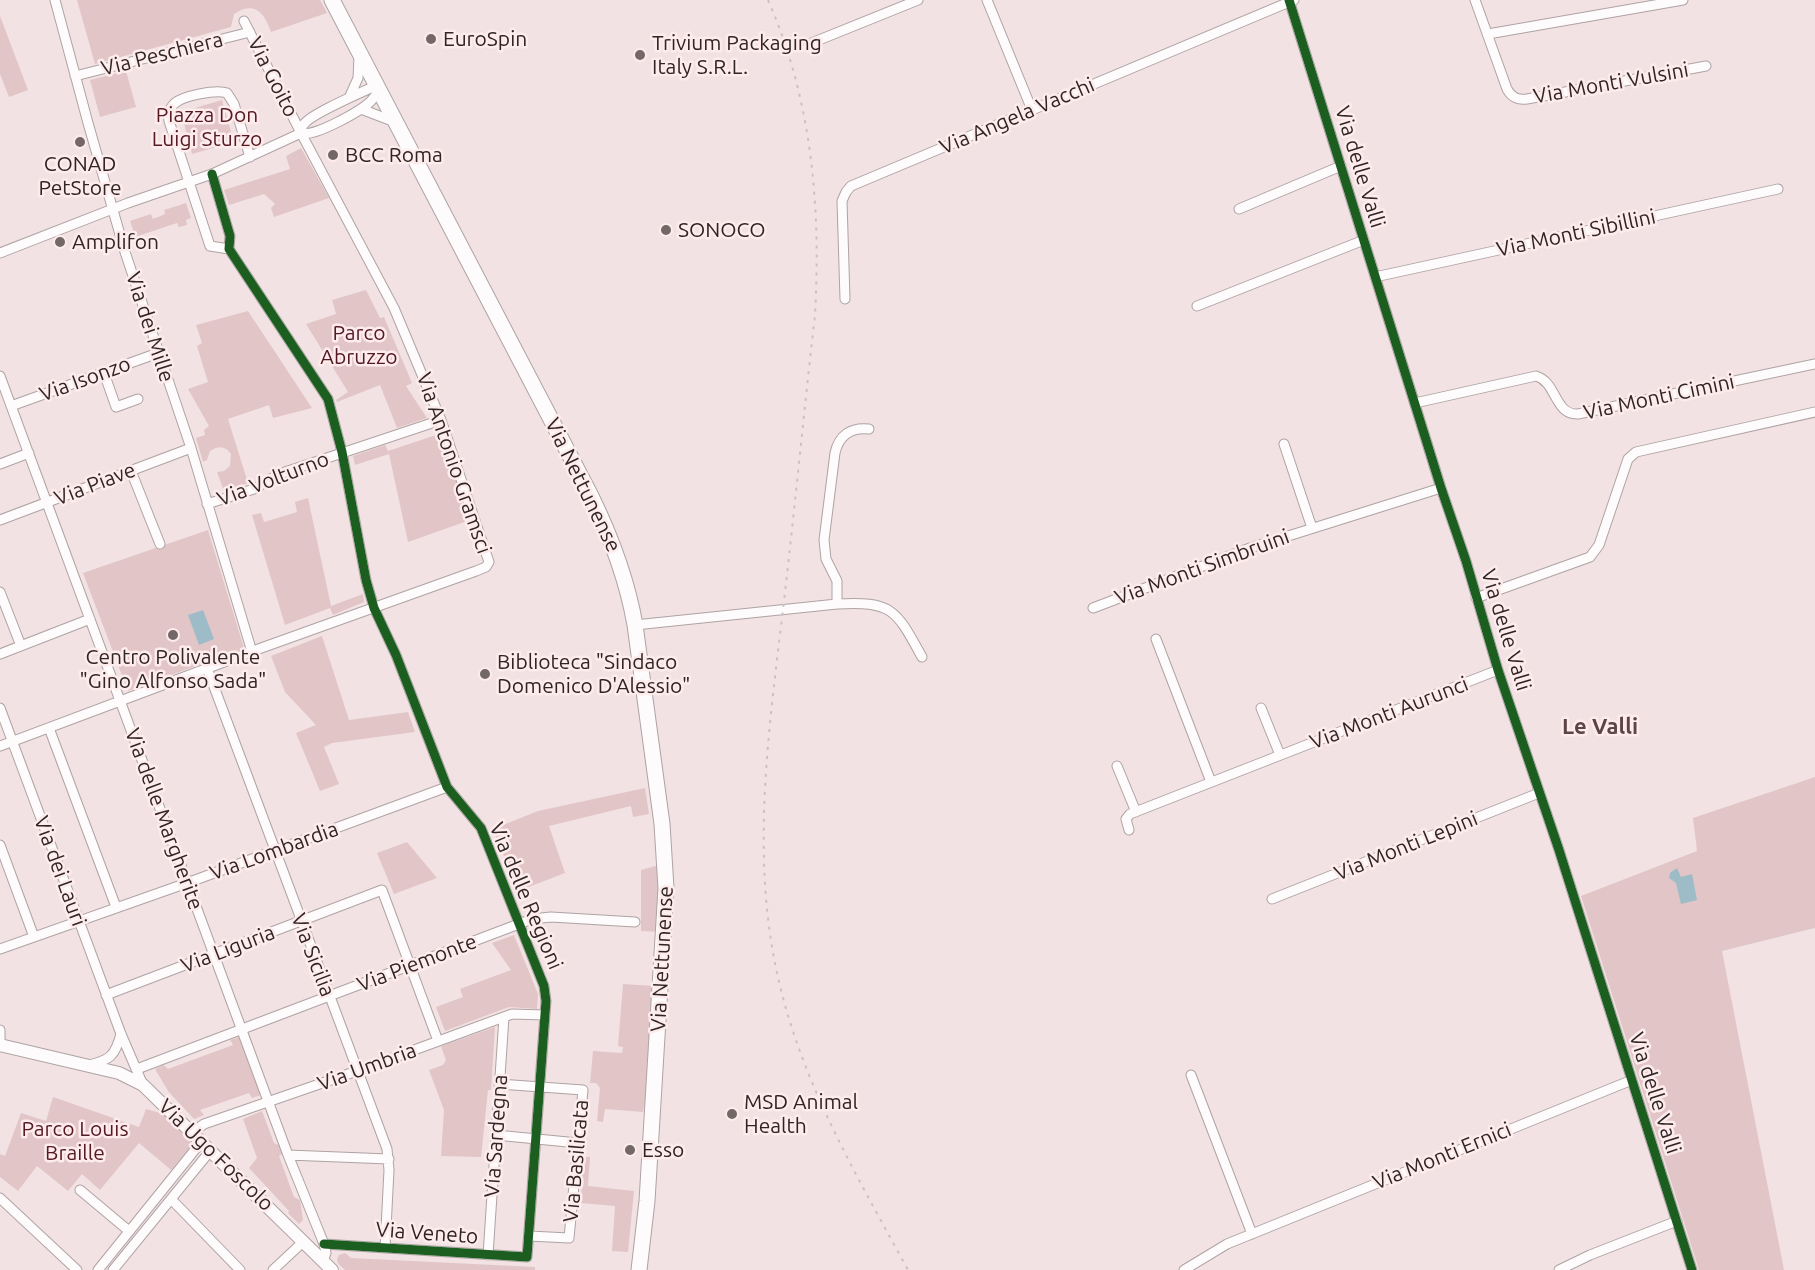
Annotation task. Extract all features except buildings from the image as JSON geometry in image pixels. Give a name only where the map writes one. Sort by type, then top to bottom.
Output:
[{"type":"main road","name":"Via Nettunense","points":[[332,0],[591,496],[617,555],[628,591],[635,624],[662,824],[666,888],[648,1189],[639,1270]]},
{"type":"street","name":"Via dei Mille","points":[[55,0],[113,209],[252,651]]},
{"type":"street","points":[[809,44],[918,0]]},
{"type":"street","points":[[987,0],[1032,110]]},
{"type":"street","name":"Via Angela Vacchi","points":[[845,299],[842,201],[848,189],[857,183],[1289,0],[1294,0]]},
{"type":"street","name":"Via delle Valli","points":[[1289,0],[1441,488],[1466,561],[1498,670],[1559,850],[1692,1270]]},
{"type":"street","name":"Via Monti Vulsini","points":[[1475,0],[1509,92],[1518,99],[1706,66]]},
{"type":"street","points":[[1488,34],[1683,0]]},
{"type":"street","name":"Via Goito","points":[[244,21],[301,133]]},
{"type":"street","name":"Via Peschiera","points":[[75,76],[250,32]]},
{"type":"street","points":[[349,98],[358,78],[359,52]]},
{"type":"street","points":[[301,133],[305,122],[349,98],[378,87]]},
{"type":"street","points":[[0,253],[212,174],[301,133],[309,135],[360,110],[370,102],[378,87]]},
{"type":"street","points":[[212,174],[230,236],[229,249],[210,246],[168,118],[171,107],[179,100],[217,91],[227,93],[234,104],[250,157]]},
{"type":"street","points":[[360,110],[394,122]]},
{"type":"street","name":"Via Antonio Gramsci","points":[[301,133],[394,308],[441,420],[489,559],[484,568],[374,608]]},
{"type":"street","points":[[1239,209],[1341,166]]},
{"type":"street","name":"Via Monti Sibillini","points":[[1375,277],[1778,189]]},
{"type":"street","points":[[1197,306],[1364,240]]},
{"type":"street","name":"Via delle Regioni","points":[[229,249],[324,391],[342,452],[366,580],[374,608],[396,655],[447,787],[481,828],[544,986],[546,999],[527,1257]]},
{"type":"street","name":"Via Isonzo","points":[[11,406],[158,353]]},
{"type":"street","name":"Via Monti Cimini","points":[[1415,403],[1536,376],[1548,383],[1564,410],[1570,414],[1578,414],[1815,364]]},
{"type":"street","points":[[104,373],[116,407],[138,399]]},
{"type":"street","name":"Via delle Margherite","points":[[0,377],[288,1155],[324,1244],[327,1265]]},
{"type":"street","points":[[1476,598],[1590,557],[1599,545],[1628,459],[1636,452],[1815,412]]},
{"type":"street","name":"Via Volturno","points":[[207,504],[257,488],[285,472],[441,420]]},
{"type":"street","points":[[837,604],[838,584],[826,559],[824,544],[835,453],[838,442],[846,433],[854,429],[869,429]]},
{"type":"street","name":"Via Monti Simbruini","points":[[1284,444],[1312,528]]},
{"type":"street","name":"Via Piave","points":[[0,520],[190,448]]},
{"type":"street","points":[[0,464],[29,453]]},
{"type":"street","points":[[131,471],[160,544]]},
{"type":"street","name":"Via Monti Simbruini","points":[[1093,608],[1239,552],[1441,488]]},
{"type":"street","points":[[0,592],[21,646]]},
{"type":"street","points":[[635,624],[837,604],[872,603],[890,610],[901,621],[921,657]]},
{"type":"street","points":[[0,746],[252,651],[374,608]]},
{"type":"street","points":[[0,654],[90,620]]},
{"type":"street","points":[[1156,639],[1211,782]]},
{"type":"street","name":"Via Sicilia","points":[[207,668],[389,1159],[385,1248]]},
{"type":"street","name":"Via Monti Aurunci","points":[[1136,812],[1498,670]]},
{"type":"street","name":"Via dei Lauri","points":[[0,708],[121,1035],[143,1085]]},
{"type":"street","points":[[1261,708],[1280,755]]},
{"type":"street","points":[[49,728],[116,907]]},
{"type":"street","points":[[1118,766],[1136,812],[1126,818],[1129,830]]},
{"type":"street","name":"Via Lombardia","points":[[0,949],[447,787]]},
{"type":"street","name":"Via Monti Lepini","points":[[1272,899],[1539,792]]},
{"type":"street","points":[[0,845],[34,937]]},
{"type":"street","name":"Via Liguria","points":[[106,995],[382,890],[410,966]]},
{"type":"street","name":"Via Piemonte","points":[[137,1069],[520,924],[544,917],[635,922]]},
{"type":"street","points":[[410,966],[438,1041]]},
{"type":"street","name":"Via Umbria","points":[[197,1136],[204,1124],[512,1014],[544,1015]]},
{"type":"street","name":"Via Sardegna","points":[[488,1255],[504,1017]]},
{"type":"street","points":[[0,1030],[0,1044]]},
{"type":"street","points":[[86,1066],[101,1062],[111,1056],[117,1049],[121,1035]]},
{"type":"street","name":"Via Ugo Foscolo","points":[[0,1044],[124,1075],[143,1085],[327,1265]]},
{"type":"street","points":[[1191,1075],[1252,1234]]},
{"type":"street","name":"Via Monti Ernici","points":[[1184,1270],[1214,1251],[1252,1234],[1632,1080]]},
{"type":"street","name":"Via Basilicata","points":[[499,1084],[583,1090],[569,1238],[529,1236]]},
{"type":"street","points":[[496,1135],[578,1143]]},
{"type":"street","points":[[98,1270],[197,1136]]},
{"type":"street","points":[[113,1270],[211,1150]]},
{"type":"street","points":[[288,1155],[389,1159]]},
{"type":"street","points":[[80,1190],[129,1231]]},
{"type":"street","points":[[0,1198],[77,1270]]},
{"type":"street","points":[[171,1199],[240,1270]]},
{"type":"street","points":[[1559,1270],[1590,1255],[1677,1221]]},
{"type":"street","points":[[276,1269],[304,1241]]},
{"type":"street","name":"Via Veneto","points":[[324,1244],[527,1257]]},
{"type":"green space","points":[[77,0],[320,0],[327,13],[271,32],[262,15],[248,8],[234,14],[231,27],[95,64]]},
{"type":"green space","points":[[0,16],[28,90],[9,97],[0,74]]},
{"type":"green space","points":[[126,71],[136,107],[100,117],[90,80]]},
{"type":"green space","name":"Piazza Don Luigi Sturzo","points":[[222,100],[234,142],[192,154],[181,112]]},
{"type":"green space","points":[[301,148],[329,198],[274,217],[271,208],[275,204],[264,194],[229,205],[224,190],[290,169],[286,156]]},
{"type":"green space","points":[[186,203],[191,218],[186,220],[187,225],[179,227],[177,223],[141,235],[142,240],[140,241],[139,238],[136,239],[130,221],[151,214],[153,219],[165,214],[164,210]]},
{"type":"green space","name":"Parco Abruzzo","points":[[366,290],[380,318],[384,317],[412,383],[406,386],[427,418],[397,428],[380,385],[337,402],[336,400],[348,392],[306,324],[336,314],[332,300]]},
{"type":"green space","points":[[248,311],[312,408],[273,418],[269,405],[228,419],[248,483],[224,491],[217,472],[224,471],[230,466],[231,454],[222,447],[216,448],[210,451],[207,460],[203,462],[196,438],[205,435],[204,430],[209,426],[188,389],[208,382],[197,346],[202,343],[196,325]]},
{"type":"green space","points":[[439,434],[470,520],[408,542],[389,454],[355,465],[353,456],[385,445],[388,451]]},
{"type":"green space","points":[[308,498],[331,606],[363,594],[364,602],[333,615],[330,608],[285,625],[252,515],[261,513],[264,522],[297,512],[295,502]]},
{"type":"green space","points":[[208,530],[244,648],[128,691],[83,573]]},
{"type":"green space","points":[[322,636],[349,720],[408,712],[415,732],[332,743],[324,747],[339,784],[320,791],[296,733],[316,725],[285,692],[271,656]]},
{"type":"green space","points":[[1815,777],[1815,928],[1722,951],[1784,1270],[1699,1270],[1581,896],[1697,851],[1693,818]]},
{"type":"green space","points":[[645,788],[649,814],[633,817],[631,806],[549,826],[565,873],[518,891],[493,829],[538,811]]},
{"type":"green space","points":[[407,842],[437,878],[394,894],[377,853]]},
{"type":"green space","points":[[663,864],[662,932],[641,931],[641,870]]},
{"type":"green space","points":[[514,935],[538,994],[537,1009],[509,1007],[445,1031],[436,1007],[463,997],[460,989],[511,970],[492,943]]},
{"type":"green space","points":[[623,984],[654,986],[650,1074],[643,1112],[605,1109],[603,1122],[597,1121],[600,1088],[596,1083],[590,1083],[593,1051],[622,1053],[623,1047],[618,1046]]},
{"type":"green space","points":[[495,1027],[491,1090],[488,1090],[481,1157],[441,1156],[444,1110],[429,1070],[443,1065],[446,1060],[441,1046]]},
{"type":"green space","points":[[239,1037],[261,1095],[252,1098],[249,1093],[200,1110],[204,1115],[194,1119],[168,1091],[155,1069],[164,1065],[168,1069],[233,1045],[230,1040]]},
{"type":"green space","name":"Parco Louis Braille","points":[[53,1097],[139,1127],[146,1109],[164,1114],[193,1144],[171,1170],[139,1143],[100,1190],[82,1174],[68,1191],[37,1166],[18,1191],[0,1177],[0,1154],[5,1156],[21,1113],[46,1121]]},
{"type":"green space","points":[[262,1111],[274,1143],[279,1145],[282,1154],[279,1156],[294,1197],[300,1200],[303,1220],[299,1224],[249,1168],[257,1158],[243,1119]]},
{"type":"green space","points":[[590,1157],[588,1186],[634,1191],[628,1252],[612,1251],[615,1206],[581,1203],[583,1158]]},
{"type":"green space","points":[[345,1253],[351,1258],[535,1267],[535,1270],[345,1270],[337,1260],[339,1255]]},
{"type":"water","points":[[203,610],[214,639],[199,645],[188,615]]},
{"type":"water","points":[[1677,868],[1681,877],[1692,874],[1697,900],[1681,904],[1676,883],[1669,878],[1670,873]]},
{"type":"railway","points":[[768,0],[795,76],[804,115],[814,194],[817,275],[815,315],[768,746],[765,794],[765,890],[780,986],[804,1061],[818,1097],[852,1167],[908,1270]]},
{"type":"cycle path","points":[[1289,0],[1441,488],[1466,561],[1498,670],[1559,850],[1692,1270]]},
{"type":"cycle path","points":[[212,174],[230,236],[229,249],[328,399],[342,452],[366,580],[374,608],[396,655],[447,787],[481,828],[544,986],[546,1001],[527,1257],[324,1244]]},
{"type":"place","name":"EuroSpin","points":[[431,39]]},
{"type":"place","name":"Trivium Packaging Italy S.R.L.","points":[[640,55]]},
{"type":"place","name":"CONAD PetStore","points":[[80,142]]},
{"type":"place","name":"BCC Roma","points":[[333,155]]},
{"type":"place","name":"SONOCO","points":[[666,230]]},
{"type":"place","name":"Amplifon","points":[[60,242]]},
{"type":"place","name":"Centro Polivalente \"Gino Alfonso Sada\"","points":[[173,635]]},
{"type":"place","name":"Biblioteca \"Sindaco Domenico D'Alessio\"","points":[[485,674]]},
{"type":"place","name":"MSD Animal Health","points":[[732,1114]]},
{"type":"place","name":"Esso","points":[[630,1150]]},
{"type":"district","name":"Le Valli","points":[[1600,727]]}]
